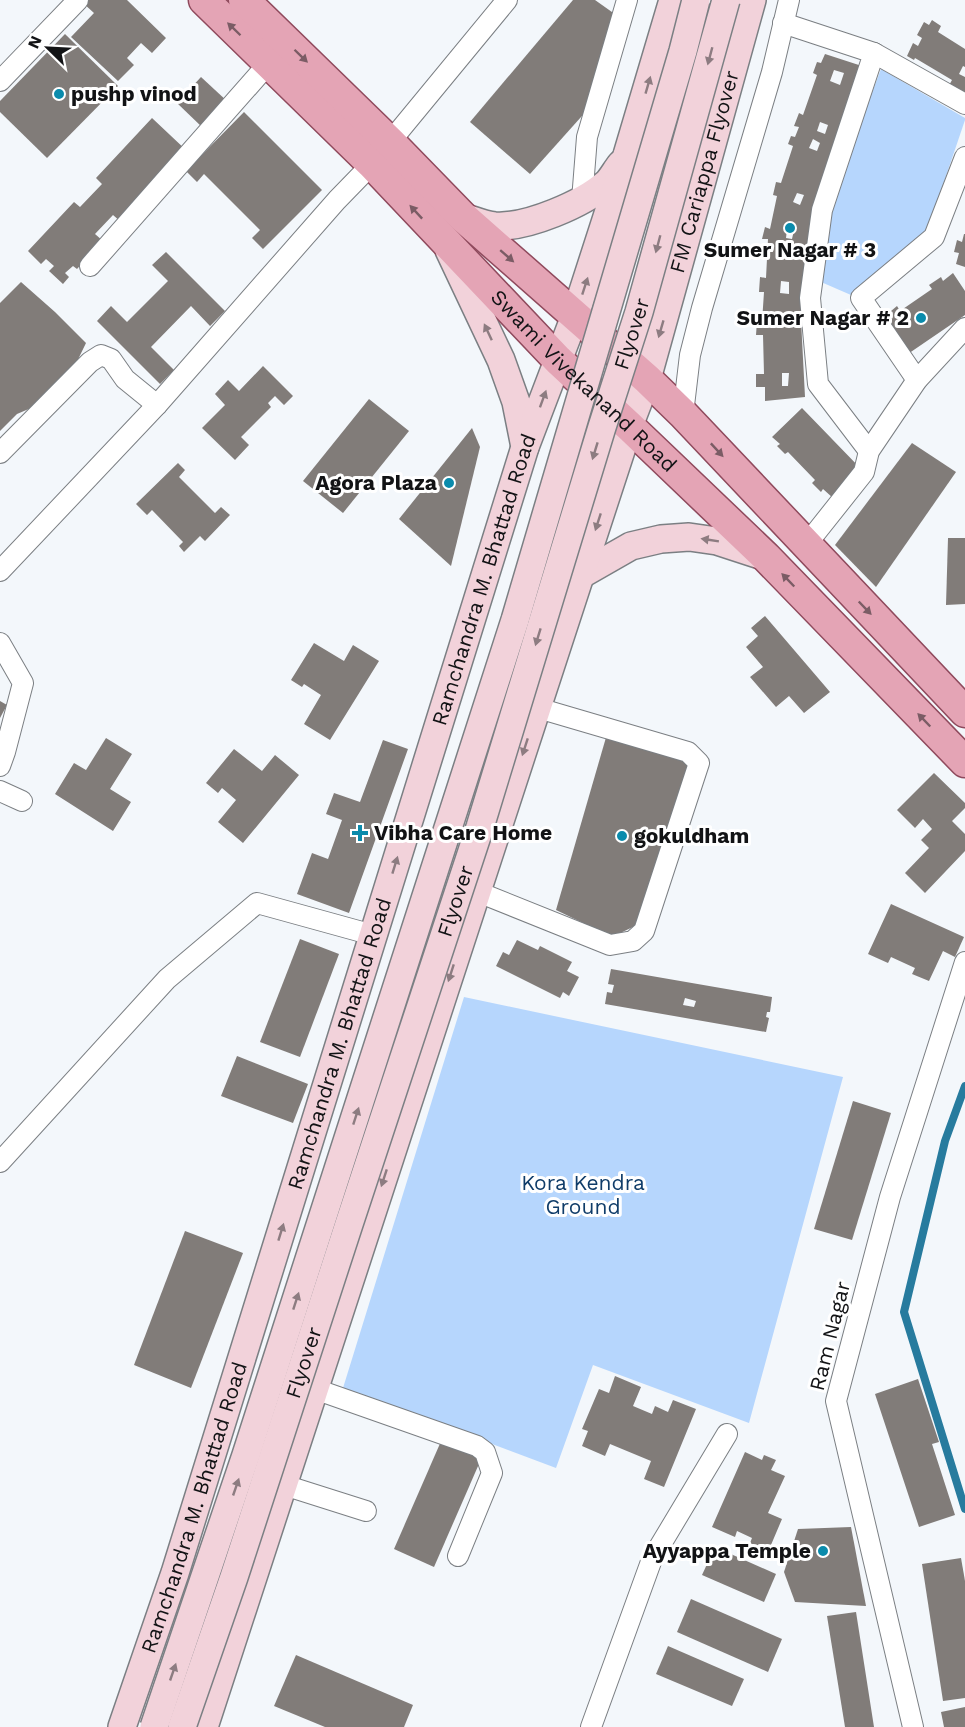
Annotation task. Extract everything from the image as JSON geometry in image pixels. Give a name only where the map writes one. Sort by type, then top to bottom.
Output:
[{"type":"main road","name":"Swami Vivekanand Road","points":[[204,0],[269,63],[463,217],[647,379],[683,414],[965,712]]},
{"type":"main road","name":"Swami Vivekanand Road","points":[[244,0],[381,153],[446,244],[558,360],[766,557],[965,762]]},
{"type":"main road","points":[[558,360],[575,316],[629,148],[673,0]]},
{"type":"main road","name":"Flyover","points":[[154,1727],[246,1455],[515,620],[677,74],[696,0]]},
{"type":"main road","name":"Flyover","points":[[182,1727],[234,1577],[480,827],[639,312],[726,0]]},
{"type":"main road","name":"FM Cariappa Flyover","points":[[629,426],[647,379],[752,0]]},
{"type":"main road","points":[[463,217],[494,226],[515,225],[554,215],[582,200],[607,182],[629,148]]},
{"type":"main road","points":[[446,244],[501,360],[516,402],[525,447]]},
{"type":"main road","name":"Ramchandra M. Bhattad Road","points":[[122,1727],[176,1573],[525,447],[558,360]]},
{"type":"main road","points":[[204,1727],[629,426]]},
{"type":"main road","points":[[582,574],[631,546],[661,539],[689,537],[717,541],[766,557]]},
{"type":"street","points":[[0,81],[78,0]]},
{"type":"street","points":[[0,571],[157,405],[381,153],[507,0]]},
{"type":"street","points":[[582,200],[587,137],[627,0]]},
{"type":"street","points":[[683,414],[690,355],[772,72],[789,0]]},
{"type":"street","points":[[783,23],[874,53],[965,104]]},
{"type":"street","points":[[869,451],[818,384],[810,298],[822,210],[874,53]]},
{"type":"street","points":[[90,266],[269,63]]},
{"type":"street","points":[[917,380],[861,298],[934,237],[965,157]]},
{"type":"street","points":[[806,545],[864,472],[869,451],[917,380],[965,328]]},
{"type":"street","points":[[0,453],[90,362],[101,355],[111,359],[125,379],[157,405]]},
{"type":"street","points":[[0,643],[23,683],[0,766]]},
{"type":"street","points":[[478,892],[610,945],[633,941],[644,931],[648,920],[699,763],[688,753],[538,708]]},
{"type":"street","points":[[0,791],[22,801]]},
{"type":"street","points":[[0,1162],[168,979],[257,903],[373,935]]},
{"type":"street","name":"Ram Nagar","points":[[912,1727],[836,1401],[890,1197],[965,962]]},
{"type":"street","points":[[315,1389],[477,1446],[485,1452],[492,1473],[458,1556]]},
{"type":"street","points":[[591,1727],[652,1559],[728,1434]]},
{"type":"street","points":[[284,1485],[366,1511]]},
{"type":"green space","points":[[881,69],[965,120],[927,232],[851,295],[821,282],[829,205]]},
{"type":"green space","name":"Kora Kendra Ground","points":[[464,997],[843,1077],[749,1423],[593,1365],[556,1468],[343,1388]]},
{"type":"building","points":[[86,0],[127,0],[166,38],[152,53],[141,43],[127,58],[134,65],[118,81],[71,37],[94,13],[83,3]]},
{"type":"building","points":[[573,0],[595,0],[619,17],[590,107],[530,174],[470,122]]},
{"type":"building","points":[[932,20],[941,26],[938,32],[965,49],[965,67],[963,66],[959,74],[965,77],[965,98],[947,89],[952,80],[915,58],[914,60],[907,56],[913,43],[918,46],[922,38],[917,35],[924,22],[929,25]]},
{"type":"building","name":"pushp vinod","points":[[65,34],[118,86],[47,158],[0,112],[0,101]]},
{"type":"building","name":"Sumer Nagar # 3","points":[[825,54],[865,67],[810,232],[801,320],[805,397],[765,401],[765,387],[756,387],[756,374],[764,374],[763,335],[756,335],[757,321],[762,322],[764,292],[759,292],[760,277],[766,278],[768,239],[762,239],[765,227],[770,229],[777,196],[773,195],[776,182],[781,183],[793,146],[788,144],[791,136],[795,137],[799,127],[794,126],[799,113],[803,115],[817,75],[813,73],[817,62],[821,63]],"holes":[[[834,70],[844,73],[840,85],[830,81]],[[820,122],[828,125],[825,134],[817,131]],[[813,139],[820,143],[817,151],[809,148]],[[797,193],[804,195],[800,205],[793,202]],[[787,229],[794,230],[792,239],[786,238]],[[781,281],[789,282],[789,294],[780,293]],[[779,319],[787,319],[787,326],[779,327]],[[782,373],[789,373],[788,386],[782,386]]]},
{"type":"building","points":[[201,77],[228,102],[203,128],[177,103]]},
{"type":"building","points":[[244,112],[322,190],[263,249],[252,238],[260,230],[204,174],[197,182],[186,171]]},
{"type":"building","points":[[152,118],[187,151],[121,222],[113,215],[95,234],[103,241],[77,269],[73,266],[65,273],[69,277],[63,284],[49,271],[54,266],[46,259],[41,264],[28,251],[74,202],[80,207],[102,184],[96,178]]},
{"type":"building","name":"Sumer Nagar # 2","points":[[964,234],[965,267],[956,264],[959,253],[954,252],[957,240],[962,242]]},
{"type":"building","points":[[166,252],[225,311],[210,326],[191,306],[151,347],[174,370],[160,384],[97,321],[111,306],[127,322],[168,281],[152,265]]},
{"type":"building","name":"Sumer Nagar # 2","points":[[953,273],[965,291],[965,315],[902,358],[878,322],[897,306],[900,311],[932,289],[929,285],[941,277],[943,281]]},
{"type":"building","points":[[21,282],[86,343],[68,380],[45,402],[17,414],[0,431],[0,303]]},
{"type":"building","points":[[263,366],[293,396],[284,405],[275,396],[268,403],[271,407],[241,437],[249,445],[235,460],[202,428],[225,405],[215,394],[228,380],[239,391]]},
{"type":"building","points":[[369,399],[409,431],[343,513],[303,481]]},
{"type":"building","points":[[802,408],[862,470],[833,498],[823,489],[821,492],[812,483],[815,480],[788,452],[785,454],[777,446],[780,444],[772,437]]},
{"type":"building","name":"Agora Plaza","points":[[472,428],[480,447],[451,566],[399,519]]},
{"type":"building","points":[[912,443],[956,472],[876,587],[835,545]]},
{"type":"building","points":[[178,463],[185,470],[179,477],[215,513],[221,507],[230,515],[205,541],[200,536],[184,552],[179,546],[183,542],[152,510],[147,515],[136,504]]},
{"type":"building","points":[[948,538],[965,538],[965,604],[946,605]]},
{"type":"building","points":[[765,616],[830,692],[804,713],[789,696],[776,707],[750,677],[763,667],[746,647],[758,636],[751,628]]},
{"type":"building","points":[[314,643],[344,661],[353,645],[379,661],[330,740],[304,724],[321,695],[304,684],[302,687],[291,680]]},
{"type":"building","points":[[0,701],[7,705],[0,718]]},
{"type":"building","name":"gokuldham","points":[[607,734],[690,762],[637,925],[612,937],[556,910]]},
{"type":"building","points":[[106,738],[132,754],[110,789],[131,802],[113,831],[55,794],[74,763],[86,770]]},
{"type":"building","points":[[383,740],[408,749],[349,913],[297,894],[312,853],[328,859],[342,820],[326,814],[334,793],[360,802]]},
{"type":"building","points":[[234,749],[262,771],[275,755],[299,775],[243,843],[218,822],[236,800],[222,788],[218,793],[206,783]]},
{"type":"building","points":[[934,773],[965,803],[965,808],[952,821],[965,834],[965,851],[925,893],[905,873],[929,848],[921,840],[932,829],[923,819],[915,828],[897,810]]},
{"type":"building","points":[[891,904],[964,937],[955,957],[943,951],[929,981],[912,974],[915,968],[891,957],[888,963],[868,954]]},
{"type":"building","points":[[300,939],[339,954],[300,1057],[260,1042]]},
{"type":"building","points":[[517,940],[538,950],[540,946],[572,962],[567,971],[579,977],[569,996],[563,992],[560,998],[496,966],[503,952],[509,955]]},
{"type":"building","points":[[611,969],[772,997],[770,1012],[767,1012],[766,1017],[769,1018],[766,1032],[605,1004],[607,992],[612,993],[614,985],[608,984]],"holes":[[[685,998],[696,1001],[694,1007],[683,1005]]]},
{"type":"building","points":[[237,1056],[308,1084],[293,1123],[221,1096]]},
{"type":"building","points":[[853,1101],[891,1113],[852,1240],[814,1229]]},
{"type":"building","points":[[185,1231],[243,1253],[191,1388],[134,1365]]},
{"type":"building","points":[[615,1376],[641,1387],[633,1406],[652,1414],[655,1406],[668,1412],[673,1400],[696,1409],[664,1487],[644,1479],[651,1461],[610,1444],[605,1456],[582,1446],[588,1431],[582,1429],[599,1389],[609,1393]]},
{"type":"building","points":[[918,1379],[939,1442],[932,1444],[955,1515],[919,1527],[875,1394]]},
{"type":"building","points":[[442,1439],[482,1457],[434,1567],[394,1549]]},
{"type":"building","points":[[745,1452],[762,1460],[764,1455],[776,1460],[771,1470],[785,1476],[768,1513],[782,1519],[768,1552],[750,1543],[752,1538],[737,1531],[735,1537],[712,1527]]},
{"type":"building","name":"Ayyappa Temple","points":[[851,1527],[866,1606],[795,1602],[784,1572],[798,1529]]},
{"type":"building","points":[[715,1547],[776,1574],[764,1602],[702,1575]]},
{"type":"building","points":[[961,1558],[965,1581],[965,1698],[943,1701],[922,1564]]},
{"type":"building","points":[[691,1599],[782,1639],[768,1672],[677,1632]]},
{"type":"building","points":[[856,1612],[874,1727],[845,1727],[827,1616]]},
{"type":"building","points":[[668,1646],[744,1679],[732,1706],[656,1674]]},
{"type":"building","points":[[296,1655],[413,1705],[404,1727],[325,1727],[274,1706]]},
{"type":"building","points":[[965,1707],[965,1727],[944,1727],[941,1712]]},
{"type":"waterway","points":[[965,1086],[945,1141],[904,1312],[965,1509]]},
{"type":"place","name":"pushp vinod","points":[[59,94]]},
{"type":"place","name":"Sumer Nagar # 3","points":[[790,228]]},
{"type":"place","name":"Sumer Nagar # 2","points":[[921,318]]},
{"type":"place","name":"Agora Plaza","points":[[449,483]]},
{"type":"place","name":"Vibha Care Home","points":[[360,833]]},
{"type":"place","name":"gokuldham","points":[[622,836]]},
{"type":"place","name":"Ayyappa Temple","points":[[823,1551]]}]
